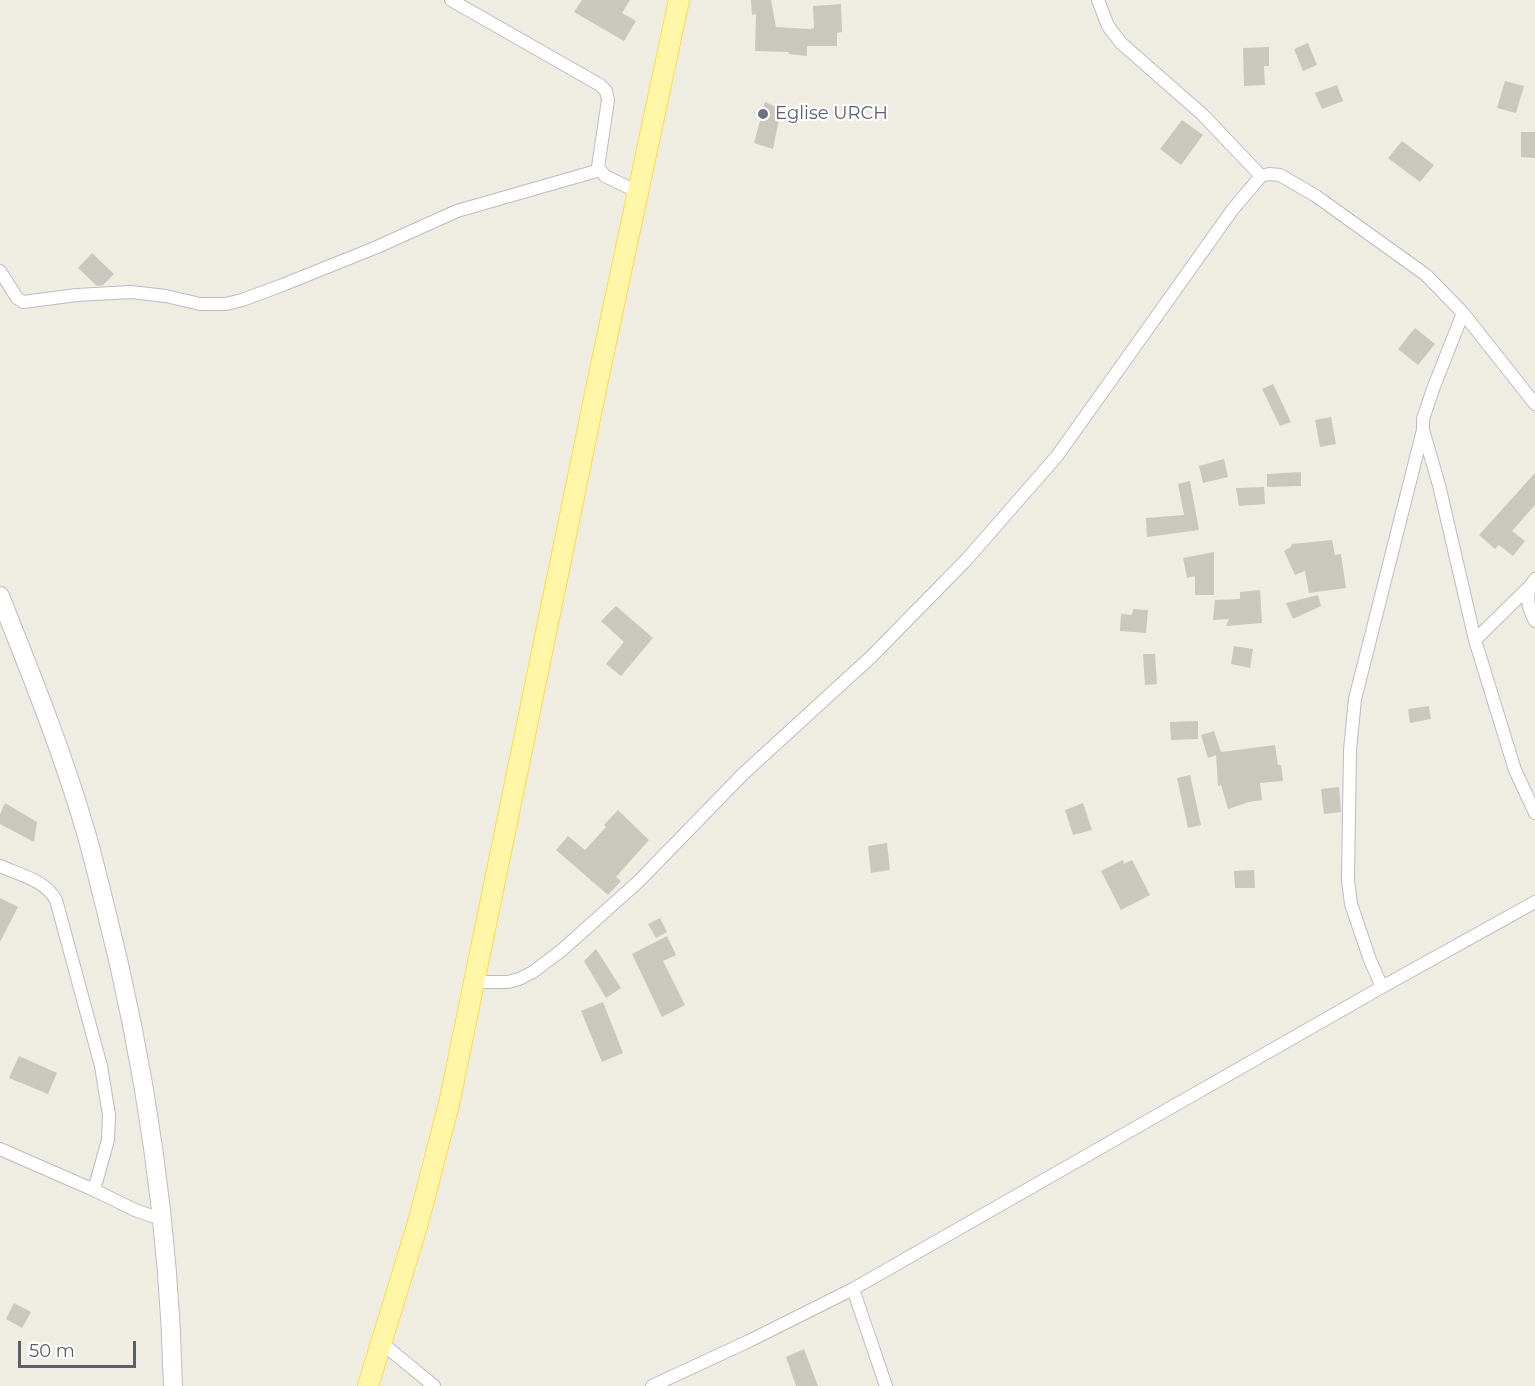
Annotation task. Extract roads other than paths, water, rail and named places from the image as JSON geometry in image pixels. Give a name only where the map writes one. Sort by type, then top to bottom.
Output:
[{"type":"main road","points":[[368,1386],[383,1344],[450,1104],[679,0]]},
{"type":"main road","points":[[0,596],[60,751],[84,827],[117,954],[137,1045],[152,1133],[163,1220],[170,1302],[173,1386]]},
{"type":"street","points":[[451,0],[600,84],[606,91],[608,100],[597,164],[605,176],[638,192]]},
{"type":"street","points":[[1098,0],[1108,26],[1121,43],[1203,115],[1261,176]]},
{"type":"street","points":[[0,271],[17,298],[23,302],[76,295],[131,292],[166,296],[200,304],[226,304],[261,293],[377,247],[457,211],[600,170]]},
{"type":"street","points":[[476,981],[508,982],[519,979],[533,972],[571,942],[639,881],[743,774],[872,656],[967,559],[1057,456],[1233,208],[1261,176],[1280,175],[1316,196],[1414,264],[1463,313],[1535,404]]},
{"type":"street","points":[[1382,987],[1351,904],[1348,880],[1350,750],[1355,699],[1423,430],[1423,419],[1463,313]]},
{"type":"street","points":[[1423,430],[1439,485],[1475,640],[1515,770],[1535,813]]},
{"type":"street","points":[[1475,640],[1532,583]]},
{"type":"street","points":[[1532,583],[1530,611],[1535,621]]},
{"type":"street","points":[[0,866],[43,885],[52,892],[56,900],[101,1066],[109,1115],[108,1140],[94,1190]]},
{"type":"street","points":[[652,1386],[853,1289],[1535,902]]},
{"type":"street","points":[[0,1149],[135,1210],[163,1220]]},
{"type":"street","points":[[853,1289],[886,1386]]},
{"type":"street","points":[[383,1344],[434,1386]]},
{"type":"place","name":"Eglise URCH","points":[[763,114]]}]
